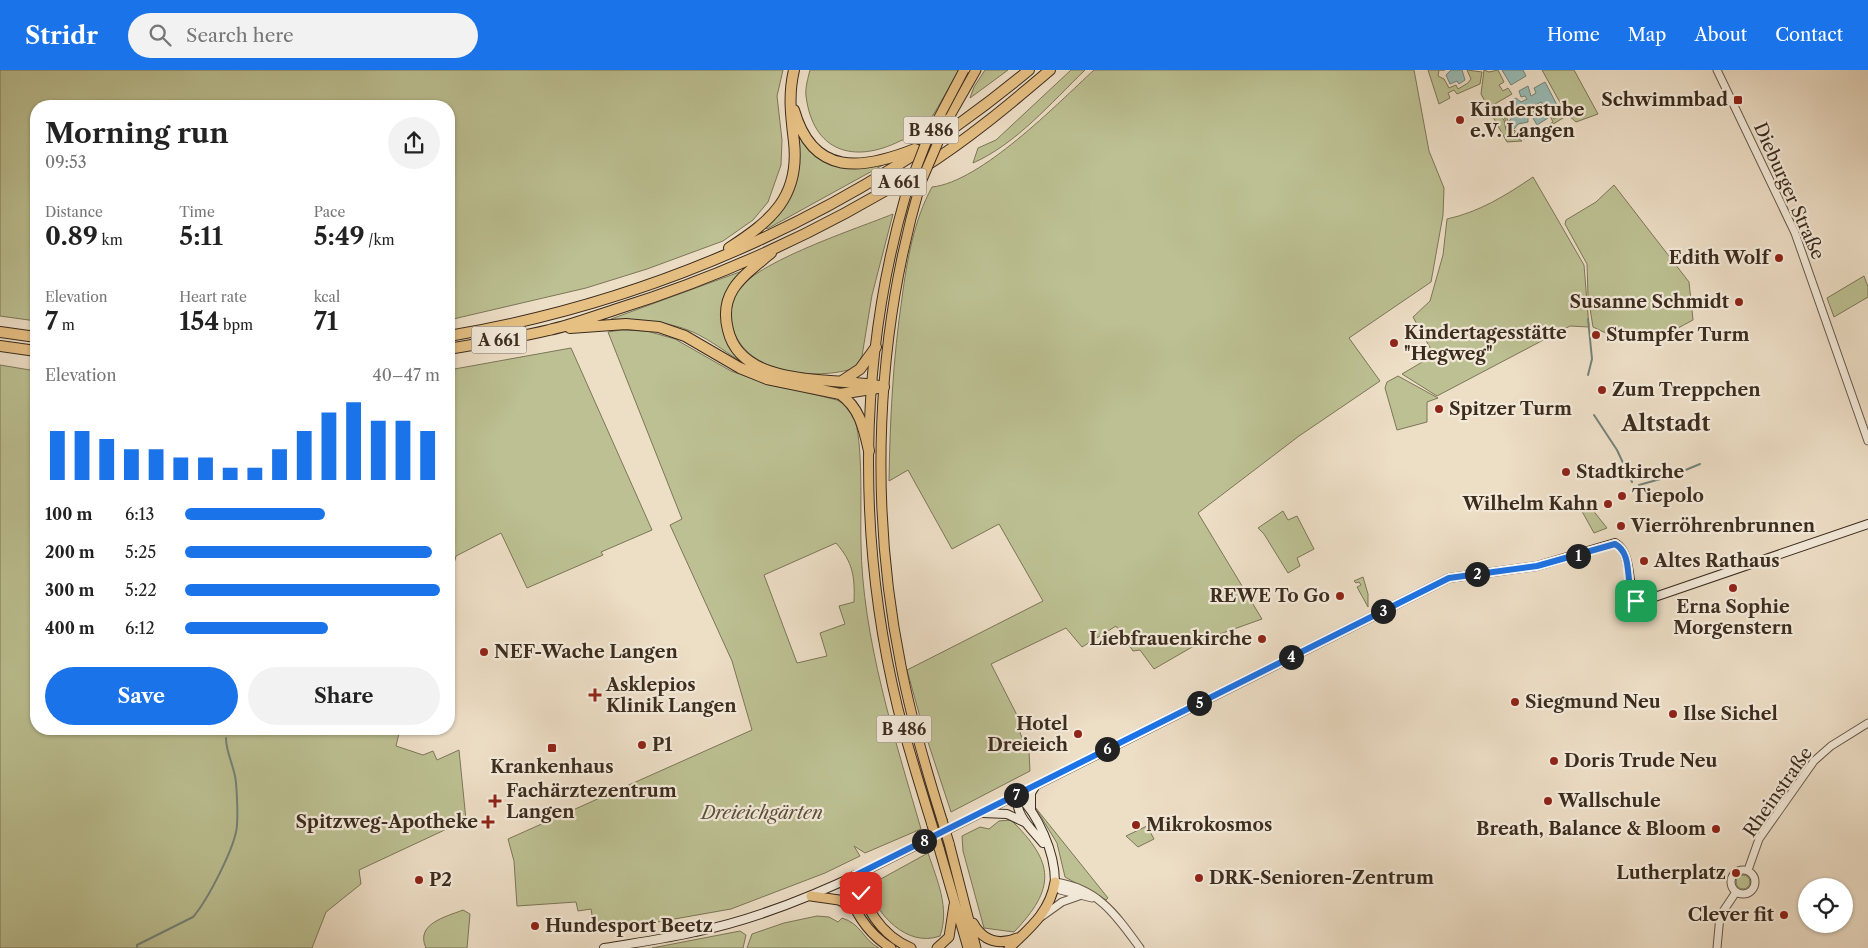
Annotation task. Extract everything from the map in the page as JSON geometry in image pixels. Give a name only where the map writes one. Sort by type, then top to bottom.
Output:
[{"type":"highway","points":[[705,264],[767,221],[785,198],[793,176],[795,162],[789,112],[790,89],[794,70]]},
{"type":"highway","name":"A 661","points":[[455,335],[530,320],[588,304],[705,264],[817,212],[936,141],[1029,70]]},
{"type":"highway","name":"A 661","points":[[550,330],[674,290],[782,244],[861,204],[922,168],[974,132],[1050,70]]},
{"type":"highway","points":[[790,89],[795,112],[806,138],[823,154],[843,164],[860,165],[876,162],[936,141]]},
{"type":"highway","points":[[782,244],[745,275],[732,290],[726,304],[729,337],[744,357],[765,369],[806,379],[884,387]]},
{"type":"highway","name":"A 661","points":[[455,348],[550,330],[613,325],[642,325],[665,329],[698,342],[752,373],[790,384],[840,394]]},
{"type":"highway","points":[[0,332],[30,337]]},
{"type":"highway","points":[[0,346],[30,350]]},
{"type":"highway","points":[[840,381],[860,369],[876,347]]},
{"type":"highway","points":[[840,394],[872,387]]},
{"type":"highway","points":[[840,394],[852,404],[858,414],[869,451]]},
{"type":"main road","name":"B 486","points":[[964,70],[940,112],[919,157],[897,224],[876,347],[869,451],[869,502],[882,631],[898,709],[954,894],[968,948]]},
{"type":"main road","name":"B 486","points":[[976,71],[936,145],[911,216],[896,281],[884,387],[880,499],[889,597],[908,702],[966,903],[976,948]]},
{"type":"main road","points":[[604,948],[696,932],[746,919],[811,896],[843,882],[1449,578],[1537,566],[1616,544],[1622,549],[1627,564],[1632,594],[1636,601],[1656,598],[1868,524]]},
{"type":"main road","points":[[1032,813],[1030,800],[1037,784]]},
{"type":"main road","points":[[1009,948],[1037,921],[1047,907],[1055,882],[1051,854],[1032,813],[1017,794]]},
{"type":"main road","points":[[1017,794],[1017,808],[1026,823],[1051,854]]},
{"type":"main road","points":[[980,813],[1007,814],[1026,823]]},
{"type":"main road","points":[[854,876],[865,902],[881,929],[893,940],[911,948]]},
{"type":"main road","points":[[843,882],[854,908],[868,929],[891,948]]},
{"type":"main road","points":[[937,948],[945,942],[951,931],[954,894]]},
{"type":"main road","points":[[811,896],[839,900],[854,908]]},
{"type":"main road","points":[[966,903],[978,931],[991,941],[1007,942],[1024,934]]},
{"type":"street","name":"Dieburger Straße","points":[[1717,70],[1795,233],[1868,441]]},
{"type":"street","name":"Rheinstraße","points":[[1748,870],[1759,839],[1816,759],[1831,746],[1868,723]]},
{"type":"street","points":[[1741,870],[1748,870],[1756,880],[1755,888],[1746,894],[1736,892],[1731,882],[1734,874],[1741,870]]},
{"type":"street","points":[[1055,882],[1060,890],[1102,902]]},
{"type":"street","points":[[1055,882],[1077,888],[1102,902],[1119,919],[1140,948]]},
{"type":"street","points":[[1717,948],[1720,916],[1736,892]]},
{"type":"street","points":[[1037,921],[1062,902],[1081,896]]},
{"type":"green space","points":[[0,70],[783,70],[777,96],[782,140],[781,165],[768,202],[753,220],[723,241],[647,269],[586,288],[455,319],[455,100],[30,100],[30,320],[0,316]]},
{"type":"green space","points":[[810,70],[959,70],[935,112],[921,131],[883,148],[867,152],[852,152],[838,148],[827,141],[817,130],[810,115],[806,96],[806,86]]},
{"type":"green space","points":[[985,70],[1008,70],[970,98],[974,87]]},
{"type":"green space","points":[[1071,70],[1085,70],[1018,134],[989,155],[973,163],[978,148],[996,140]]},
{"type":"green space","points":[[1094,70],[1414,70],[1429,151],[1444,188],[1443,215],[1431,282],[1349,338],[1380,381],[1299,436],[1198,513],[1262,619],[1206,639],[1154,669],[1140,650],[1133,651],[1116,626],[1082,647],[1066,628],[991,664],[1023,727],[1020,733],[1029,752],[1030,771],[951,812],[922,724],[907,670],[1043,601],[999,524],[952,549],[908,470],[889,481],[894,366],[909,255],[920,213],[932,187],[952,182],[995,157],[1039,121]]},
{"type":"green space","points":[[1428,70],[1439,70],[1438,76],[1444,79],[1449,88],[1456,85],[1458,89],[1471,79],[1467,70],[1482,72],[1480,84],[1457,94],[1454,90],[1448,93],[1450,98],[1439,104]]},
{"type":"green space","points":[[1484,70],[1489,72],[1498,70],[1504,82],[1499,85],[1503,91],[1508,88],[1512,94],[1493,105],[1487,105],[1481,94]]},
{"type":"green space","points":[[1542,70],[1574,70],[1598,114],[1576,122],[1568,115],[1540,132],[1535,132],[1531,125],[1538,131],[1553,122],[1549,114],[1554,119],[1558,116],[1555,111],[1562,106]]},
{"type":"green space","points":[[1501,106],[1512,129],[1517,132],[1527,127],[1531,135],[1524,139],[1507,128],[1504,115],[1496,110]]},
{"type":"green space","points":[[1496,112],[1504,120],[1506,130],[1522,141],[1507,142],[1493,117]]},
{"type":"green space","points":[[794,122],[821,157],[883,165],[767,229],[765,227],[778,215],[787,202]]},
{"type":"green space","points":[[1533,177],[1584,265],[1589,327],[1570,326],[1437,396],[1402,374],[1434,355],[1413,317],[1430,301],[1443,255],[1447,219],[1470,212],[1492,202]]},
{"type":"green space","points":[[1614,185],[1689,282],[1693,320],[1654,340],[1634,342],[1623,340],[1593,327],[1588,296],[1587,264],[1565,224],[1566,220],[1596,202]]},
{"type":"green space","points":[[893,214],[872,295],[862,356],[855,368],[821,374],[803,373],[767,365],[752,356],[741,344],[733,329],[731,320],[733,300],[737,292],[747,281],[785,258]]},
{"type":"green space","points":[[745,270],[731,283],[723,299],[721,313],[726,335],[759,371],[689,330],[656,322],[611,319]]},
{"type":"green space","points":[[1864,276],[1868,287],[1868,297],[1834,317],[1827,298]]},
{"type":"green space","name":"Dreieichgärten","points":[[621,330],[647,331],[675,339],[731,371],[753,379],[837,400],[846,406],[853,415],[859,441],[861,543],[867,615],[891,724],[921,829],[865,853],[854,846],[860,856],[825,873],[731,909],[595,933],[591,909],[578,911],[576,902],[517,906],[514,861],[508,839],[752,730],[732,661],[670,525],[682,519],[608,332]],"holes":[[[836,543],[842,550],[852,570],[854,602],[839,606],[845,624],[820,633],[827,656],[797,663],[764,575]]]},
{"type":"green space","points":[[571,348],[652,530],[601,552],[603,555],[527,588],[501,533],[456,556],[455,560],[455,369]]},
{"type":"green space","points":[[0,365],[30,370],[30,735],[399,735],[396,746],[423,755],[433,751],[437,760],[459,750],[466,820],[359,870],[361,884],[326,912],[312,948],[0,948]]},
{"type":"green space","points":[[1398,376],[1438,398],[1427,402],[1427,422],[1397,430],[1385,388],[1387,382]]},
{"type":"green space","points":[[1584,499],[1607,528],[1594,533],[1578,504]]},
{"type":"green space","points":[[1283,511],[1288,520],[1297,516],[1314,549],[1297,558],[1300,566],[1288,573],[1264,534],[1258,528]]},
{"type":"green space","points":[[1363,577],[1368,594],[1368,607],[1357,587],[1361,585],[1359,582],[1356,583],[1354,581]]},
{"type":"green space","points":[[1035,807],[1108,898],[1106,900],[1065,877],[1057,843]]},
{"type":"green space","points":[[1011,820],[1036,849],[1045,876],[1043,889],[1037,902],[1014,932],[984,928],[963,851],[962,836],[980,827],[989,829],[999,821]]},
{"type":"green space","points":[[1147,826],[1154,839],[1138,847],[1126,836]]},
{"type":"green space","points":[[928,853],[941,894],[944,915],[940,936],[928,938],[916,937],[905,933],[895,926],[878,907],[868,886]]},
{"type":"green space","points":[[1740,875],[1746,875],[1750,882],[1746,889],[1740,889],[1736,885],[1736,879]]},
{"type":"green space","points":[[463,910],[470,914],[467,948],[426,948],[424,940],[428,927],[440,919]]},
{"type":"green space","points":[[817,916],[829,917],[838,922],[842,918],[849,921],[879,948],[747,948],[752,934],[784,923]]},
{"type":"green space","points":[[740,931],[746,935],[743,948],[652,948]]},
{"type":"water","points":[[1451,70],[1462,70],[1465,80],[1459,84],[1457,81],[1450,84],[1446,75]]},
{"type":"water","points":[[1502,70],[1523,70],[1526,76],[1511,85]]},
{"type":"water","points":[[1545,82],[1557,105],[1547,110],[1541,102],[1523,112],[1528,115],[1528,122],[1518,124],[1514,129],[1509,128],[1507,124],[1513,116],[1508,106],[1511,107],[1513,103],[1509,101],[1516,98],[1521,102],[1527,99],[1525,96],[1521,97],[1519,91],[1528,86],[1531,96],[1536,93],[1534,88]]},
{"type":"water","points":[[1541,107],[1548,118],[1537,125],[1530,113]]},
{"type":"waterway","points":[[1588,319],[1592,359],[1588,375]]},
{"type":"waterway","points":[[1594,415],[1617,450],[1632,482]]},
{"type":"waterway","points":[[1639,485],[1671,476],[1700,464]]},
{"type":"waterway","points":[[137,948],[137,945],[193,917],[213,886],[232,846],[237,825],[237,798],[235,777],[227,750],[226,738]]},
{"type":"place","name":"Schwimmbad","points":[[1738,100]]},
{"type":"place","name":"Kinderstube e.V. Langen","points":[[1460,120]]},
{"type":"place","name":"Edith Wolf","points":[[1779,258]]},
{"type":"place","name":"Susanne Schmidt","points":[[1739,302]]},
{"type":"place","name":"Stumpfer Turm","points":[[1596,335]]},
{"type":"place","name":"Kindertagesstätte \"Hegweg\"","points":[[1394,343]]},
{"type":"place","name":"Zum Treppchen","points":[[1602,390]]},
{"type":"place","name":"Spitzer Turm","points":[[1439,409]]},
{"type":"place","name":"Stadtkirche","points":[[1566,472]]},
{"type":"place","name":"Tiepolo","points":[[1622,496]]},
{"type":"place","name":"Wilhelm Kahn","points":[[1608,504]]},
{"type":"place","name":"Vierröhrenbrunnen","points":[[1621,526]]},
{"type":"place","name":"Altes Rathaus","points":[[1644,561]]},
{"type":"place","name":"Erna Sophie Morgenstern","points":[[1733,588]]},
{"type":"place","name":"REWE To Go","points":[[1340,596]]},
{"type":"place","name":"Liebfrauenkirche","points":[[1262,639]]},
{"type":"place","name":"NEF-Wache Langen","points":[[484,652]]},
{"type":"place","name":"Asklepios Klinik Langen","points":[[595,695]]},
{"type":"place","name":"Siegmund Neu","points":[[1515,702]]},
{"type":"place","name":"Ilse Sichel","points":[[1673,714]]},
{"type":"place","name":"Hotel Dreieich","points":[[1078,734]]},
{"type":"place","name":"P1","points":[[642,745]]},
{"type":"place","name":"Krankenhaus","points":[[552,748]]},
{"type":"place","name":"Doris Trude Neu","points":[[1554,761]]},
{"type":"place","name":"Fachärztezentrum Langen","points":[[495,801]]},
{"type":"place","name":"Wallschule","points":[[1548,801]]},
{"type":"place","name":"Spitzweg-Apotheke","points":[[488,822]]},
{"type":"place","name":"Mikrokosmos","points":[[1136,825]]},
{"type":"place","name":"Breath, Balance & Bloom","points":[[1716,829]]},
{"type":"place","name":"Lutherplatz","points":[[1736,873]]},
{"type":"place","name":"DRK-Senioren-Zentrum","points":[[1199,878]]},
{"type":"place","name":"P2","points":[[419,880]]},
{"type":"place","name":"Clever fit","points":[[1784,915]]},
{"type":"place","name":"Hundesport Beetz","points":[[535,926]]},
{"type":"district","name":"Altstadt","points":[[1666,423]]},
{"type":"route","points":[[861,893],[854,876],[1449,578],[1537,566],[1616,544],[1624,555],[1632,594],[1636,601]]}]
